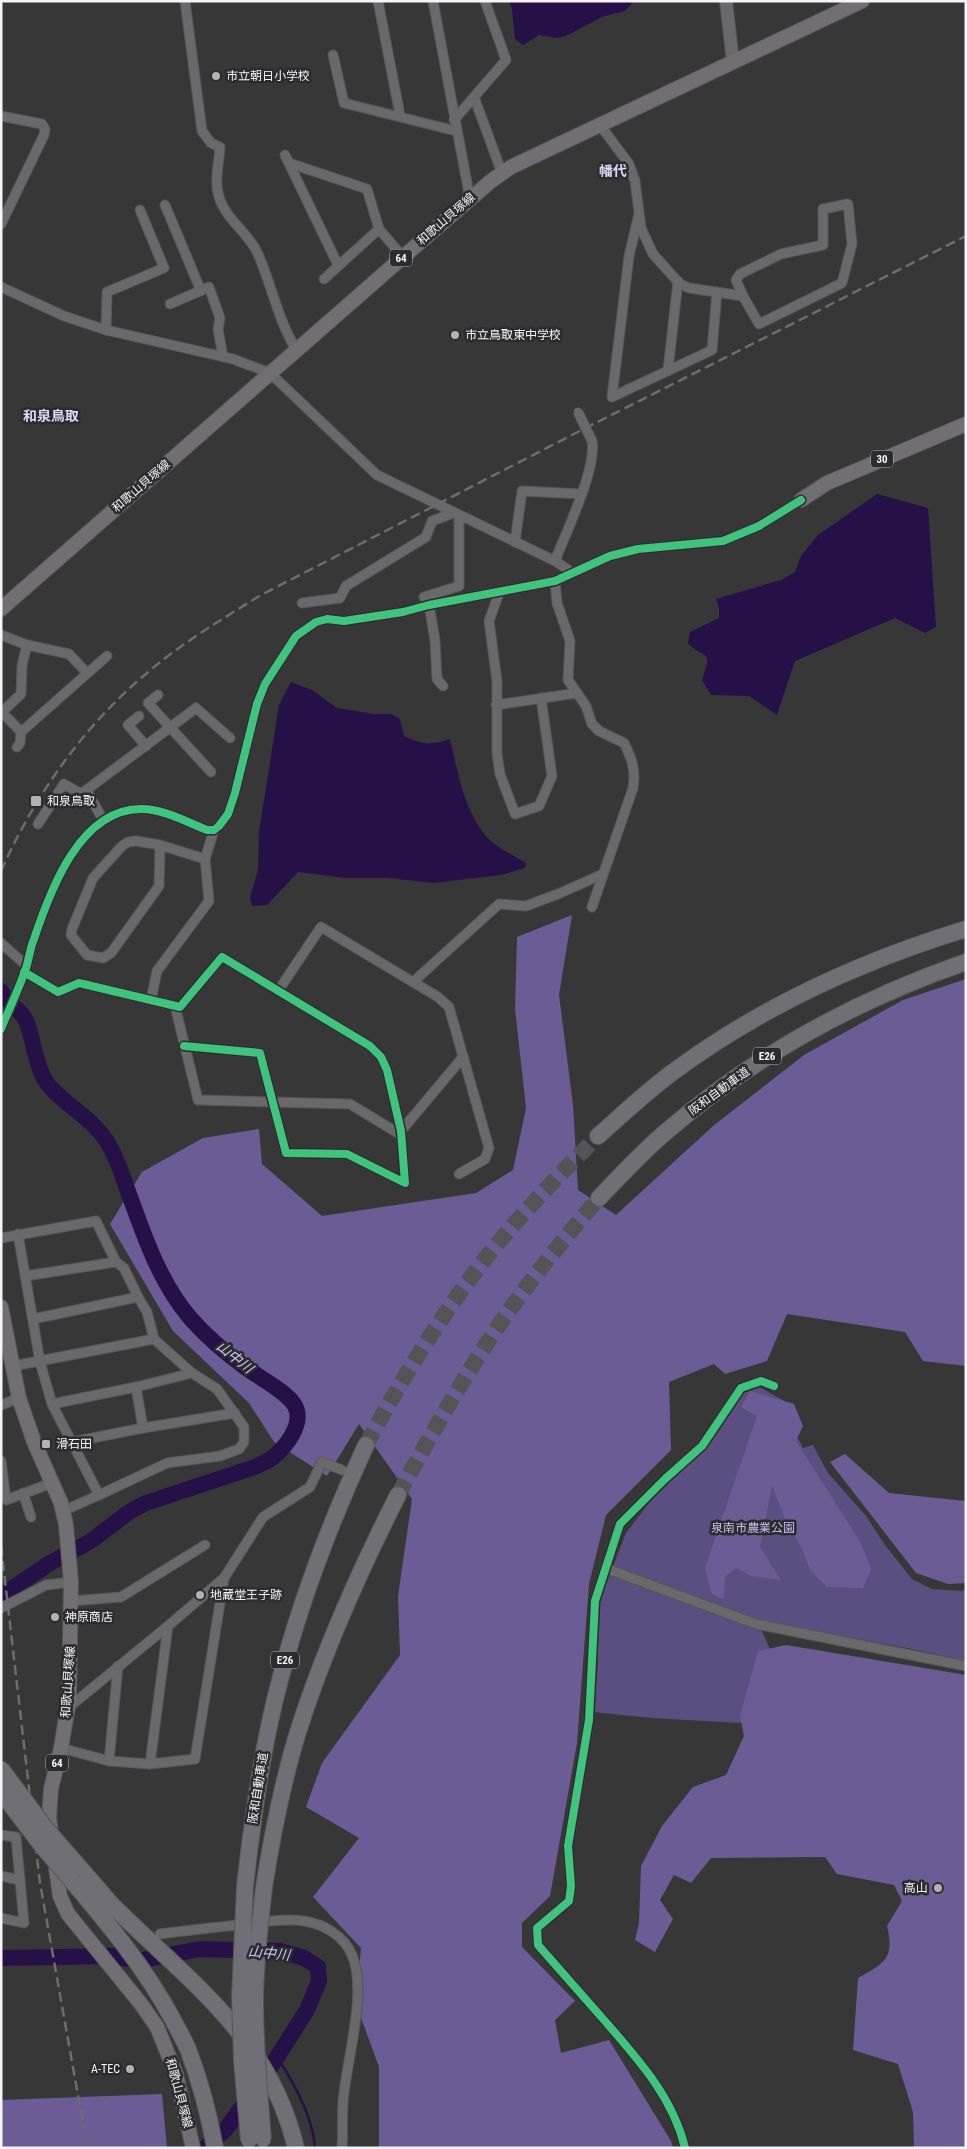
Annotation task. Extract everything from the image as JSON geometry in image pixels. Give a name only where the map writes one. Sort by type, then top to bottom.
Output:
[{"type":"highway","points":[[598,1136],[673,1072],[767,1011],[818,984],[869,962],[966,929]]},
{"type":"highway","name":"阪和自動車道","points":[[600,1198],[666,1132],[741,1073],[787,1043],[886,992],[966,962]]},
{"type":"highway","name":"阪和自動車道","points":[[257,2144],[242,2061],[240,1997],[245,1886],[253,1817],[279,1681],[316,1563],[338,1505],[366,1445]]},
{"type":"highway","name":"阪和自動車道","points":[[257,2144],[255,2000],[258,1943],[264,1887],[283,1789],[297,1735],[314,1684],[354,1585],[398,1495]]},
{"type":"highway","points":[[1,1769],[46,1829],[118,1936],[144,1969],[187,2047],[210,2121],[215,2148]]},
{"type":"highway","points":[[1,1792],[43,1848],[114,1906],[177,1964],[227,2016],[254,2050],[270,2078],[280,2098],[296,2148]]},
{"type":"main road","name":"和歌山貝塚線","points":[[1,609],[403,257],[502,173],[525,159],[862,1]]},
{"type":"main road","name":"30","points":[[801,500],[827,483],[966,424]]},
{"type":"main road","name":"和歌山貝塚線","points":[[2,1305],[19,1398],[34,1442],[63,1511],[66,1525],[71,1579],[68,1708],[51,1789],[49,1818],[60,1896],[68,1914],[157,2027],[176,2074],[192,2143]]},
{"type":"street","points":[[185,1],[202,131],[211,143],[220,147],[219,196],[226,212],[258,252],[286,335],[297,351]]},
{"type":"street","points":[[378,1],[400,115]]},
{"type":"street","points":[[433,1],[470,199]]},
{"type":"street","points":[[454,120],[506,60],[485,1]]},
{"type":"street","points":[[726,1],[733,62]]},
{"type":"street","points":[[334,55],[344,103],[400,115],[456,131]]},
{"type":"street","points":[[474,97],[502,173]]},
{"type":"street","points":[[1,116],[42,124],[45,129],[44,135],[1,224]]},
{"type":"street","points":[[600,124],[629,164],[635,181],[641,228],[653,254],[678,282],[689,288],[742,296],[759,324],[842,283],[852,244],[848,204],[822,209],[823,245],[781,254],[740,274],[736,280],[742,296]]},
{"type":"street","points":[[338,266],[287,159],[366,189],[379,229],[403,257]]},
{"type":"street","points":[[165,205],[201,291]]},
{"type":"street","points":[[106,330],[107,292],[164,268],[140,210]]},
{"type":"street","points":[[639,214],[629,256],[612,397],[712,350],[717,292]]},
{"type":"street","points":[[324,279],[379,229]]},
{"type":"street","points":[[668,370],[678,282]]},
{"type":"street","points":[[170,304],[209,287],[220,318],[218,329],[223,357]]},
{"type":"street","points":[[1,288],[64,316],[106,330],[223,357],[270,373],[377,475],[555,561],[573,573]]},
{"type":"street","points":[[555,561],[581,494],[594,450],[592,441],[578,412]]},
{"type":"street","points":[[515,542],[522,491],[581,494]]},
{"type":"street","points":[[426,601],[499,593],[555,581],[626,551],[723,541],[758,526],[801,500]]},
{"type":"street","points":[[151,1000],[157,971],[208,902],[205,859],[214,830],[228,814],[235,793],[250,726],[262,690],[296,636],[310,625],[321,620],[344,621],[393,614],[459,586],[456,514]]},
{"type":"street","points":[[302,603],[340,598],[346,586],[426,537],[432,521],[456,514]]},
{"type":"street","points":[[555,581],[557,603],[570,642],[568,680],[586,706],[592,724],[599,731],[624,742],[636,774],[633,788],[592,907]]},
{"type":"street","points":[[499,593],[489,621],[497,681],[496,754],[515,814],[540,806],[552,776],[542,698]]},
{"type":"street","points":[[426,601],[435,640],[437,679],[443,686]]},
{"type":"street","points":[[1,635],[27,645],[58,648],[70,654],[86,673]]},
{"type":"street","points":[[21,732],[2,712],[21,694],[22,665],[27,645]]},
{"type":"street","points":[[17,747],[20,743],[21,732],[106,656]]},
{"type":"street","points":[[496,705],[577,693]]},
{"type":"street","points":[[158,695],[148,703],[211,772]]},
{"type":"street","points":[[38,824],[64,784],[81,794],[87,791],[196,708],[230,738]]},
{"type":"street","points":[[139,716],[128,725],[146,746]]},
{"type":"street","points":[[87,791],[103,820]]},
{"type":"street","points":[[1,1029],[26,969],[33,940],[61,871],[83,841],[103,820],[116,814],[141,809],[158,812],[207,830],[214,830]]},
{"type":"street","points":[[160,845],[159,886],[111,953],[103,958],[87,955],[71,935],[79,910],[94,878],[122,846],[136,840],[160,845],[205,859]]},
{"type":"street","points":[[413,982],[499,904],[526,906],[603,874]]},
{"type":"street","points":[[278,991],[322,927],[438,997],[449,1007],[489,1148],[485,1159],[460,1174]]},
{"type":"street","points":[[1,943],[26,969],[58,992],[79,983],[180,1007],[222,958],[278,991],[370,1046],[381,1057],[387,1070],[401,1133],[405,1183],[347,1154],[286,1153],[260,1053],[184,1046]]},
{"type":"street","points":[[175,1006],[198,1100],[350,1104],[401,1133]]},
{"type":"street","points":[[401,1133],[463,1057]]},
{"type":"street","points":[[1,1238],[96,1221],[116,1262],[124,1268],[147,1312],[154,1339],[192,1373],[217,1389],[236,1413],[244,1427],[244,1442],[239,1450],[199,1460],[167,1464],[63,1511]]},
{"type":"street","points":[[18,1234],[40,1362],[52,1404],[99,1494]]},
{"type":"street","points":[[25,1276],[116,1262]]},
{"type":"street","points":[[33,1319],[138,1297]]},
{"type":"street","points":[[13,1366],[154,1339]]},
{"type":"street","points":[[52,1404],[136,1387],[192,1373]]},
{"type":"street","points":[[685,2148],[681,2131],[668,2103],[642,2064],[538,1945],[537,1928],[569,1901],[571,1886],[568,1846],[589,1720],[596,1601],[620,1524],[665,1479],[702,1446],[740,1388],[761,1381],[774,1386]]},
{"type":"street","points":[[136,1387],[143,1428]]},
{"type":"street","points":[[1,1405],[19,1398]]},
{"type":"street","points":[[72,1442],[236,1413]]},
{"type":"street","points":[[1,1461],[6,1500],[52,1483]]},
{"type":"street","points":[[68,1708],[224,1578],[263,1517],[310,1487],[322,1462],[342,1470]]},
{"type":"street","points":[[23,1493],[31,1518]]},
{"type":"street","points":[[71,1600],[122,1597],[205,1545]]},
{"type":"street","points":[[605,1568],[756,1624],[966,1666]]},
{"type":"street","points":[[61,1748],[108,1761],[150,1764],[195,1758],[224,1578]]},
{"type":"street","points":[[1,1608],[46,1585],[71,1579]]},
{"type":"street","points":[[150,1764],[168,1626]]},
{"type":"street","points":[[108,1761],[118,1666]]},
{"type":"street","points":[[1,1834],[16,1838],[24,1923],[1,1918]]},
{"type":"street","points":[[1,1876],[20,1880]]},
{"type":"street","points":[[160,1934],[279,1920],[303,1921],[319,1925],[335,1934],[346,1944],[353,1956],[357,1976],[358,1999],[343,2102],[342,2148]]},
{"type":"green space","points":[[572,915],[559,995],[573,1105],[578,1190],[616,1215],[713,1126],[804,1055],[903,1000],[966,979],[966,1366],[923,1361],[905,1332],[787,1314],[767,1361],[725,1374],[714,1364],[669,1382],[671,1450],[606,1515],[589,1584],[577,1743],[550,1896],[522,1923],[522,1947],[575,2001],[555,2020],[561,2053],[609,2040],[671,2141],[673,2148],[379,2148],[379,2067],[356,2004],[361,1948],[313,1897],[359,1838],[306,1807],[322,1763],[400,1655],[398,1596],[412,1499],[359,1424],[327,1476],[274,1442],[249,1403],[173,1331],[110,1224],[142,1172],[203,1138],[259,1129],[262,1164],[322,1216],[476,1193],[513,1170],[526,1108],[515,1009],[517,937]]},
{"type":"green space","name":"泉南市農業公園","points":[[756,1385],[788,1403],[795,1432],[803,1448],[813,1445],[828,1473],[866,1516],[885,1545],[912,1579],[932,1589],[966,1590],[966,1661],[757,1620],[772,1654],[748,1722],[652,1718],[593,1712],[598,1665],[599,1603],[626,1533],[659,1490],[705,1445],[744,1389]]},
{"type":"green space","points":[[750,1391],[794,1404],[803,1426],[796,1441],[861,1543],[871,1569],[863,1588],[827,1587],[810,1570],[802,1549],[785,1520],[772,1485],[760,1547],[781,1580],[751,1576],[736,1568],[725,1577],[724,1599],[712,1594],[705,1568],[757,1416],[741,1407]]},
{"type":"green space","points":[[845,1454],[889,1493],[966,1501],[966,1583],[948,1584],[916,1573],[830,1462]]},
{"type":"green space","points":[[786,1645],[966,1675],[966,2148],[914,2148],[913,2112],[898,2064],[853,2050],[858,1978],[881,1964],[888,1953],[890,1946],[887,1926],[902,1901],[894,1885],[837,1874],[825,1857],[711,1858],[691,1883],[674,1875],[660,1900],[673,1919],[655,1952],[635,1940],[639,1923],[641,1866],[662,1826],[693,1787],[726,1775],[744,1736],[740,1716],[758,1651]]},
{"type":"green space","points":[[162,2094],[167,2148],[1,2148],[1,2100]]},
{"type":"shaded area","points":[[509,1],[634,1],[625,11],[602,17],[566,36],[556,38],[539,35],[523,45],[515,39],[512,9]]},
{"type":"shaded area","points":[[877,494],[928,508],[936,627],[925,633],[895,618],[795,661],[777,715],[749,696],[711,695],[702,680],[707,657],[688,643],[690,632],[719,618],[719,608],[716,599],[781,580],[795,572],[801,556],[818,535]]},
{"type":"shaded area","points":[[291,682],[312,690],[337,708],[374,714],[391,714],[400,719],[404,736],[416,741],[437,743],[450,739],[465,798],[475,821],[491,841],[526,863],[525,868],[501,875],[433,883],[388,878],[345,878],[298,872],[267,905],[252,906],[250,898],[258,870],[259,832],[279,705]]},
{"type":"waterway","name":"山中川","points":[[1,991],[25,1018],[38,1065],[45,1081],[57,1094],[89,1121],[109,1145],[118,1163],[154,1260],[180,1305],[191,1319],[224,1350],[286,1395],[295,1406],[297,1413],[297,1420],[292,1435],[282,1449],[270,1459],[255,1467],[146,1503],[129,1512],[91,1541],[50,1563],[1,1596]]},
{"type":"waterway","name":"山中川","points":[[1,1958],[113,1956],[137,1961],[200,1949],[280,1951],[304,1958],[318,1967],[319,1981],[307,2010],[272,2065],[226,2129],[205,2148]]},
{"type":"waterway","points":[[277,2057],[307,2112],[315,2148]]},
{"type":"tunnel","points":[[366,1445],[421,1350],[468,1281],[526,1211],[598,1136]]},
{"type":"tunnel","points":[[398,1495],[442,1416],[489,1340],[542,1267],[599,1198]]},
{"type":"railway","points":[[1,871],[43,792],[97,721],[118,699],[154,667],[199,634],[261,595],[966,236]]},
{"type":"railway","points":[[1,1546],[40,1883],[84,2129]]},
{"type":"cycle path","points":[[1,1029],[23,976],[49,898],[71,856],[85,837],[101,822],[120,812],[142,809],[167,814],[207,830],[214,830],[219,826],[228,814],[235,793],[257,704],[265,684],[296,636],[316,622],[327,619],[344,621],[403,612],[429,605],[555,581],[610,556],[638,549],[723,541],[759,526],[801,500]]},
{"type":"cycle path","points":[[24,972],[58,992],[79,983],[180,1007],[222,957],[370,1046],[381,1057],[387,1070],[401,1131],[405,1183],[347,1154],[286,1153],[260,1053],[184,1046]]},
{"type":"cycle path","points":[[685,2148],[672,2112],[663,2095],[629,2049],[538,1945],[537,1928],[569,1901],[571,1886],[568,1846],[589,1720],[595,1601],[620,1524],[665,1479],[702,1446],[741,1388],[761,1381],[774,1386]]},
{"type":"place","name":"市立朝日小学校","points":[[216,76]]},
{"type":"place","name":"市立鳥取東中学校","points":[[455,335]]},
{"type":"place","name":"和泉鳥取","points":[[36,801]]},
{"type":"place","name":"滑石田","points":[[46,1444]]},
{"type":"place","name":"地蔵堂王子跡","points":[[200,1595]]},
{"type":"place","name":"神原商店","points":[[55,1617]]},
{"type":"place","name":"高山","points":[[938,1888]]},
{"type":"place","name":"A-TEC","points":[[130,2069]]},
{"type":"district","name":"幡代","points":[[613,171]]},
{"type":"district","name":"和泉鳥取","points":[[51,416]]}]
